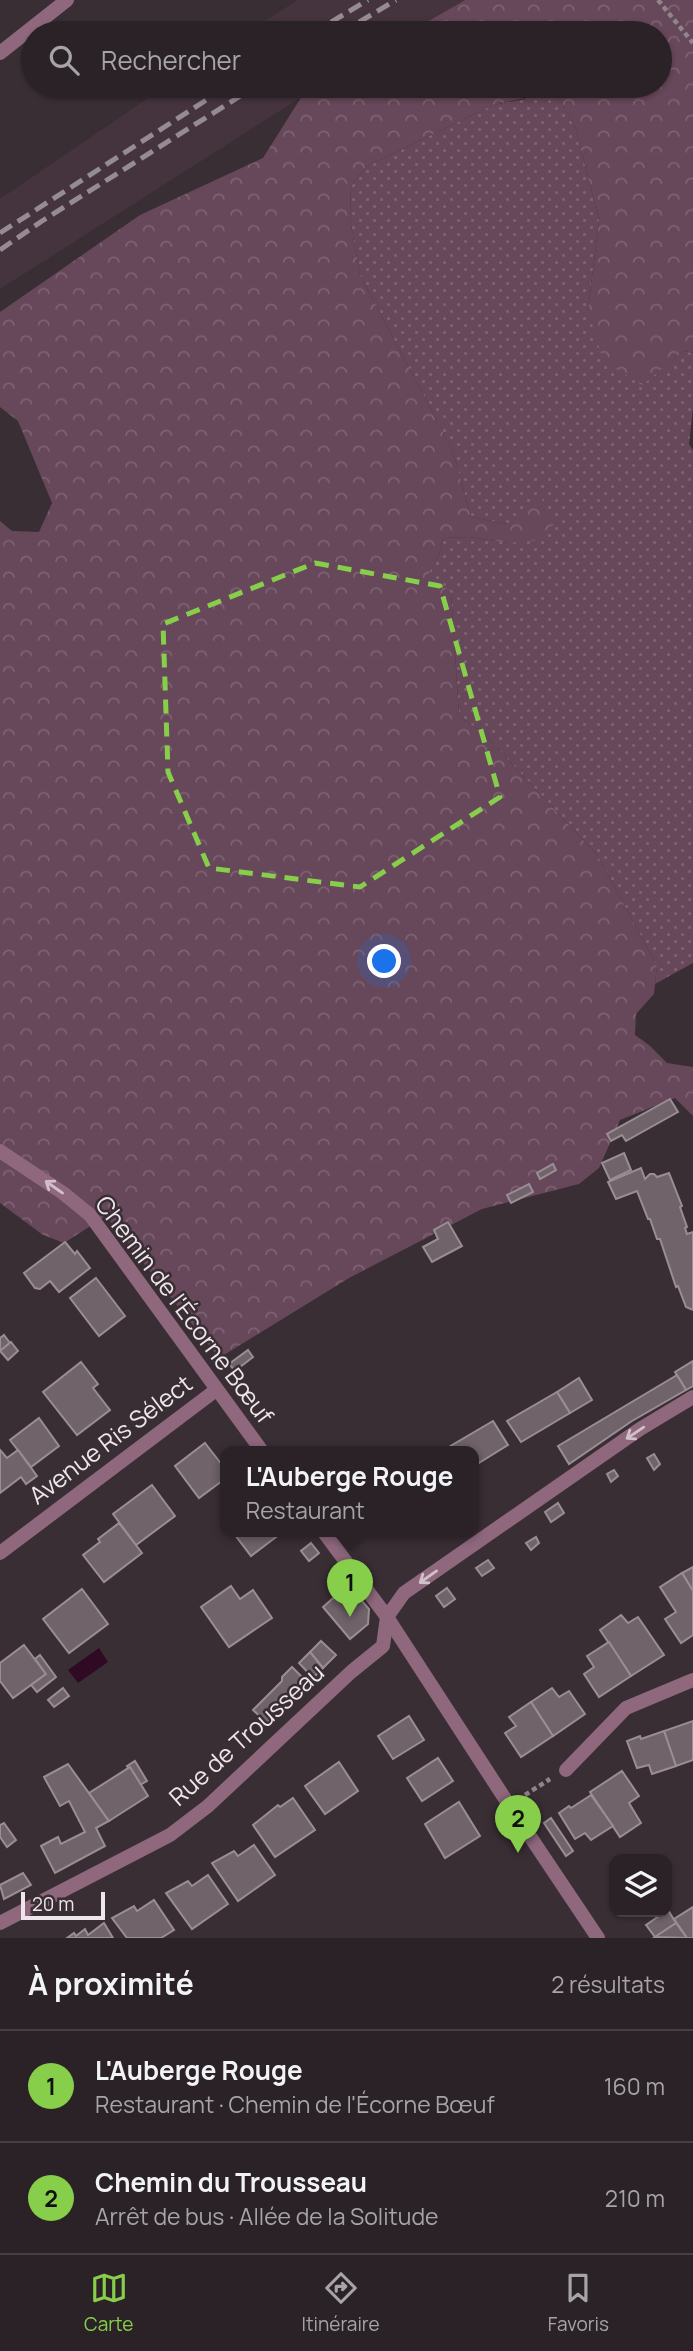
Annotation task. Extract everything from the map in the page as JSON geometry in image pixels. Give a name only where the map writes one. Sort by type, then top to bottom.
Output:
[{"type":"street","points":[[40,21],[66,0]]},
{"type":"street","points":[[0,53],[21,36]]},
{"type":"street","name":"Chemin de l'Écorne Bœuf","points":[[0,1151],[63,1193],[90,1215],[258,1446]]},
{"type":"street","name":"Avenue Ris Sélect","points":[[0,1553],[216,1390]]},
{"type":"street","points":[[387,1616],[404,1593],[640,1429],[693,1398]]},
{"type":"street","points":[[328,1537],[387,1616],[598,1938]]},
{"type":"street","name":"Rue de Trousseau","points":[[0,1923],[170,1835],[208,1806],[351,1672],[383,1646],[387,1616]]},
{"type":"street","points":[[566,1770],[626,1708],[693,1680]]},
{"type":"path","points":[[658,0],[693,43]]},
{"type":"path","points":[[509,1805],[566,1770]]},
{"type":"highlighted area","points":[[315,563],[440,586],[500,797],[360,887],[209,868],[168,772],[163,624]]},
{"type":"shaded area","points":[[298,0],[465,0],[429,21],[265,21]]},
{"type":"shaded area","points":[[148,98],[300,98],[0,289],[0,199]]},
{"type":"shaded area","points":[[99,1648],[108,1662],[78,1683],[68,1670]]},
{"type":"green space","points":[[465,0],[693,0],[693,353],[684,351],[642,385],[603,361],[588,310],[599,220],[575,126],[558,98],[672,98],[672,21],[429,21]]},
{"type":"green space","points":[[301,98],[525,98],[493,105],[367,166],[351,186],[350,219],[360,275],[453,451],[471,517],[507,524],[541,498],[557,521],[540,540],[508,543],[469,537],[444,538],[439,555],[425,580],[451,590],[459,716],[484,734],[598,856],[657,966],[654,994],[636,1014],[635,1035],[667,1063],[693,1067],[693,1116],[675,1098],[620,1120],[599,1168],[579,1184],[482,1209],[349,1278],[219,1358],[106,1216],[64,1243],[43,1235],[0,1203],[0,521],[12,531],[39,532],[52,503],[18,421],[0,407],[0,312],[140,215],[263,158]]},
{"type":"green space","points":[[558,98],[575,126],[599,220],[588,310],[642,384],[684,351],[693,353],[693,408],[689,444],[693,450],[693,963],[655,984],[657,966],[598,856],[484,734],[459,716],[451,590],[424,580],[439,555],[444,538],[469,537],[508,543],[507,524],[471,517],[453,451],[360,275],[350,219],[351,186],[367,166],[493,105],[525,99]]},
{"type":"building","points":[[670,1099],[678,1112],[626,1141],[622,1135],[611,1141],[607,1134]]},
{"type":"building","points":[[624,1153],[631,1170],[610,1180],[602,1163]]},
{"type":"building","points":[[553,1164],[556,1170],[540,1179],[537,1173]]},
{"type":"building","points":[[641,1168],[645,1179],[650,1174],[657,1177],[669,1173],[682,1206],[680,1207],[687,1234],[693,1232],[693,1310],[686,1307],[678,1286],[676,1287],[660,1239],[657,1239],[637,1191],[616,1199],[608,1182]]},
{"type":"building","points":[[529,1184],[533,1192],[511,1203],[507,1195]]},
{"type":"building","points":[[448,1222],[462,1246],[432,1262],[423,1247],[438,1239],[434,1230]]},
{"type":"building","points":[[65,1242],[75,1254],[77,1251],[90,1268],[59,1292],[50,1281],[40,1289],[35,1288],[24,1273]]},
{"type":"building","points":[[96,1278],[125,1316],[99,1336],[70,1298]]},
{"type":"building","points":[[4,1335],[10,1343],[0,1351],[0,1338]]},
{"type":"building","points":[[11,1342],[18,1351],[8,1360],[0,1351]]},
{"type":"building","points":[[248,1350],[253,1357],[235,1371],[229,1364]]},
{"type":"building","points":[[693,1361],[693,1386],[686,1390],[675,1372]]},
{"type":"building","points":[[81,1362],[98,1384],[93,1388],[110,1410],[77,1435],[43,1392]]},
{"type":"building","points":[[677,1375],[686,1390],[632,1421],[569,1464],[558,1446]]},
{"type":"building","points":[[579,1378],[592,1400],[570,1413],[557,1392]]},
{"type":"building","points":[[557,1392],[570,1413],[521,1442],[507,1421]]},
{"type":"building","points":[[39,1418],[59,1446],[31,1467],[10,1440]]},
{"type":"building","points":[[493,1421],[508,1445],[479,1463],[479,1446],[450,1446]]},
{"type":"building","points":[[205,1443],[220,1462],[220,1482],[199,1498],[175,1466]]},
{"type":"building","points":[[0,1450],[7,1458],[18,1450],[37,1476],[26,1484],[21,1477],[0,1493]]},
{"type":"building","points":[[654,1454],[660,1464],[654,1470],[647,1458]]},
{"type":"building","points":[[614,1470],[618,1476],[611,1482],[607,1474]]},
{"type":"building","points":[[152,1485],[175,1516],[136,1545],[113,1514]]},
{"type":"building","points":[[558,1503],[564,1513],[551,1522],[545,1512]]},
{"type":"building","points":[[119,1523],[142,1553],[104,1582],[83,1555]]},
{"type":"building","points":[[237,1537],[276,1537],[251,1556]]},
{"type":"building","points":[[536,1537],[539,1543],[531,1550],[526,1543]]},
{"type":"building","points":[[311,1543],[319,1553],[309,1561],[301,1551]]},
{"type":"building","points":[[488,1560],[494,1568],[482,1576],[476,1568]]},
{"type":"building","points":[[693,1567],[693,1591],[682,1573]]},
{"type":"building","points":[[682,1573],[693,1591],[693,1635],[681,1643],[665,1619],[676,1612],[660,1587]]},
{"type":"building","points":[[348,1585],[369,1609],[368,1624],[350,1639],[323,1607]]},
{"type":"building","points":[[231,1586],[240,1599],[253,1590],[272,1618],[229,1647],[201,1607]]},
{"type":"building","points":[[447,1588],[455,1599],[444,1607],[436,1596]]},
{"type":"building","points":[[82,1589],[108,1624],[69,1653],[43,1619]]},
{"type":"building","points":[[621,1615],[628,1623],[638,1617],[664,1655],[631,1676],[600,1630]]},
{"type":"building","points":[[321,1641],[336,1655],[323,1668],[310,1652]]},
{"type":"building","points":[[609,1642],[631,1676],[599,1697],[584,1674],[594,1667],[587,1656]]},
{"type":"building","points":[[24,1645],[46,1674],[13,1698],[0,1681],[0,1663]]},
{"type":"building","points":[[310,1652],[323,1668],[313,1678],[299,1663]]},
{"type":"building","points":[[40,1655],[56,1677],[37,1692],[31,1685],[46,1674],[35,1659]]},
{"type":"building","points":[[292,1667],[308,1683],[267,1723],[253,1710]]},
{"type":"building","points":[[63,1688],[69,1696],[54,1707],[48,1700]]},
{"type":"building","points":[[552,1688],[559,1697],[569,1691],[585,1714],[553,1736],[531,1702]]},
{"type":"building","points":[[531,1702],[553,1736],[521,1757],[505,1733],[516,1726],[509,1717]]},
{"type":"building","points":[[409,1716],[424,1740],[393,1759],[378,1736]]},
{"type":"building","points":[[693,1721],[693,1760],[676,1766],[664,1731]]},
{"type":"building","points":[[664,1731],[676,1766],[652,1774],[649,1765],[637,1768],[627,1741]]},
{"type":"building","points":[[438,1758],[453,1781],[422,1801],[407,1778]]},
{"type":"building","points":[[135,1761],[147,1781],[140,1785],[127,1766]]},
{"type":"building","points":[[339,1762],[358,1791],[325,1814],[305,1786]]},
{"type":"building","points":[[68,1764],[109,1821],[96,1828],[105,1846],[55,1873],[41,1846],[58,1837],[61,1844],[85,1832],[69,1801],[60,1806],[44,1777]]},
{"type":"building","points":[[130,1767],[148,1796],[109,1821],[89,1793]]},
{"type":"building","points":[[622,1771],[639,1796],[629,1803],[641,1823],[620,1837],[590,1792]]},
{"type":"building","points":[[591,1795],[613,1826],[591,1840],[585,1833],[575,1839],[559,1813]]},
{"type":"building","points":[[293,1798],[315,1830],[275,1857],[253,1825],[278,1805],[280,1807]]},
{"type":"building","points":[[459,1802],[480,1836],[445,1858],[425,1824]]},
{"type":"building","points":[[551,1818],[573,1851],[566,1856],[544,1823]]},
{"type":"building","points":[[4,1823],[16,1840],[7,1847],[0,1837],[0,1825]]},
{"type":"building","points":[[254,1845],[275,1875],[238,1901],[212,1863],[234,1851],[238,1856]]},
{"type":"building","points":[[23,1873],[31,1885],[4,1899],[0,1885]]},
{"type":"building","points":[[208,1875],[228,1904],[192,1929],[166,1893],[188,1881],[192,1886]]},
{"type":"building","points":[[154,1900],[174,1930],[161,1938],[127,1938],[112,1918],[134,1906],[137,1911]]},
{"type":"building","points":[[693,1907],[693,1938],[687,1938],[674,1919]]},
{"type":"building","points":[[672,1916],[676,1923],[655,1937],[646,1925],[658,1917]]},
{"type":"building","points":[[104,1923],[113,1938],[67,1938],[74,1933],[76,1936],[85,1929],[88,1935]]},
{"type":"building","points":[[676,1923],[687,1938],[655,1937]]},
{"type":"railway","points":[[333,21],[368,0]]},
{"type":"railway","points":[[361,21],[396,0]]},
{"type":"railway","points":[[0,233],[209,98]]},
{"type":"railway","points":[[0,250],[237,98]]},
{"type":"place","name":"L'Auberge Rouge","points":[[350,1617]]},
{"type":"place","name":"Chemin du Trousseau","points":[[518,1853]]}]
